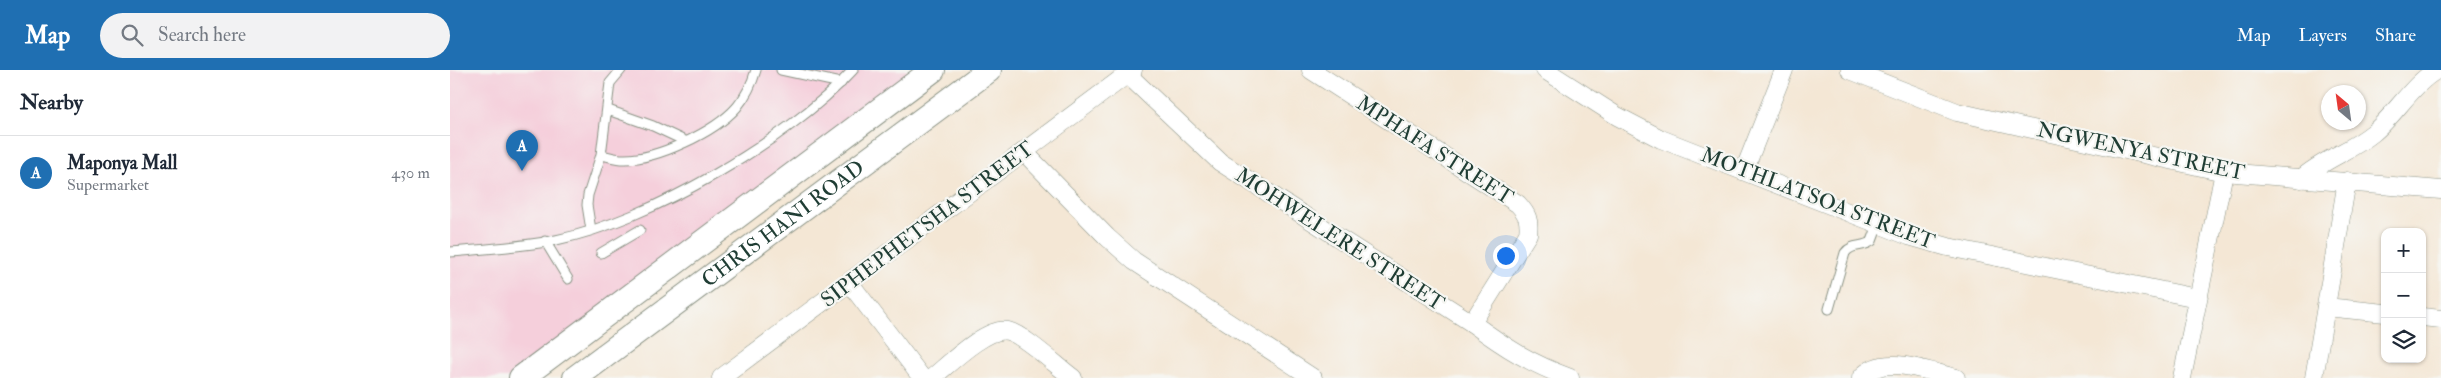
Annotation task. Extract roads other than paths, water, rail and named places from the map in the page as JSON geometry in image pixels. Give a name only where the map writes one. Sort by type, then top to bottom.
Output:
[{"type":"main road","name":"CHRIS HANI ROAD","points":[[521,378],[933,70]]},
{"type":"main road","name":"CHRIS HANI ROAD","points":[[575,378],[989,70]]},
{"type":"street","name":"MPHAFA STREET","points":[[1311,70],[1470,171],[1524,210],[1529,218],[1528,234],[1472,323]]},
{"type":"street","name":"MOTHLATSOA STREET","points":[[1545,70],[1647,132],[1878,225],[1948,247],[2197,298]]},
{"type":"street","points":[[1744,171],[1784,70]]},
{"type":"street","name":"NGWENYA STREET","points":[[1850,70],[1957,112],[2224,172],[2441,190]]},
{"type":"street","points":[[2301,179],[2311,170],[2372,134],[2396,112],[2429,74],[2437,70]]},
{"type":"street","name":"MOHWELERE STREET","points":[[1130,72],[1220,162],[1472,323],[1532,364],[1570,378]]},
{"type":"street","name":"SIPHEPHETSHA STREET","points":[[721,378],[1130,72]]},
{"type":"street","points":[[1024,152],[1107,237],[1134,261],[1313,378]]},
{"type":"street","points":[[2182,378],[2224,172]]},
{"type":"street","points":[[2314,378],[2347,181]]},
{"type":"street","points":[[849,282],[922,378]]},
{"type":"street","points":[[2326,307],[2381,313]]},
{"type":"street","points":[[2426,317],[2441,319]]},
{"type":"street","points":[[932,378],[987,335],[1003,330],[1015,335],[1073,378]]},
{"type":"street","points":[[1860,378],[1867,371],[1891,364],[1956,378]]},
{"type":"lane","points":[[591,230],[587,205],[600,155],[608,110],[610,83],[620,70]]},
{"type":"lane","points":[[600,155],[622,159],[639,158],[658,153],[715,125],[737,107],[750,87],[756,70]]},
{"type":"lane","points":[[781,70],[841,83]]},
{"type":"lane","points":[[450,252],[545,241],[591,230],[630,216],[696,184],[781,132],[812,109],[853,70]]},
{"type":"lane","points":[[608,110],[653,126],[684,141]]},
{"type":"lane","points":[[1829,309],[1845,253],[1852,247],[1865,245],[1872,241],[1878,225]]},
{"type":"lane","points":[[601,253],[640,230]]},
{"type":"lane","points":[[545,241],[568,279]]},
{"type":"place","name":"Maponya Mall","points":[[522,171]]}]
